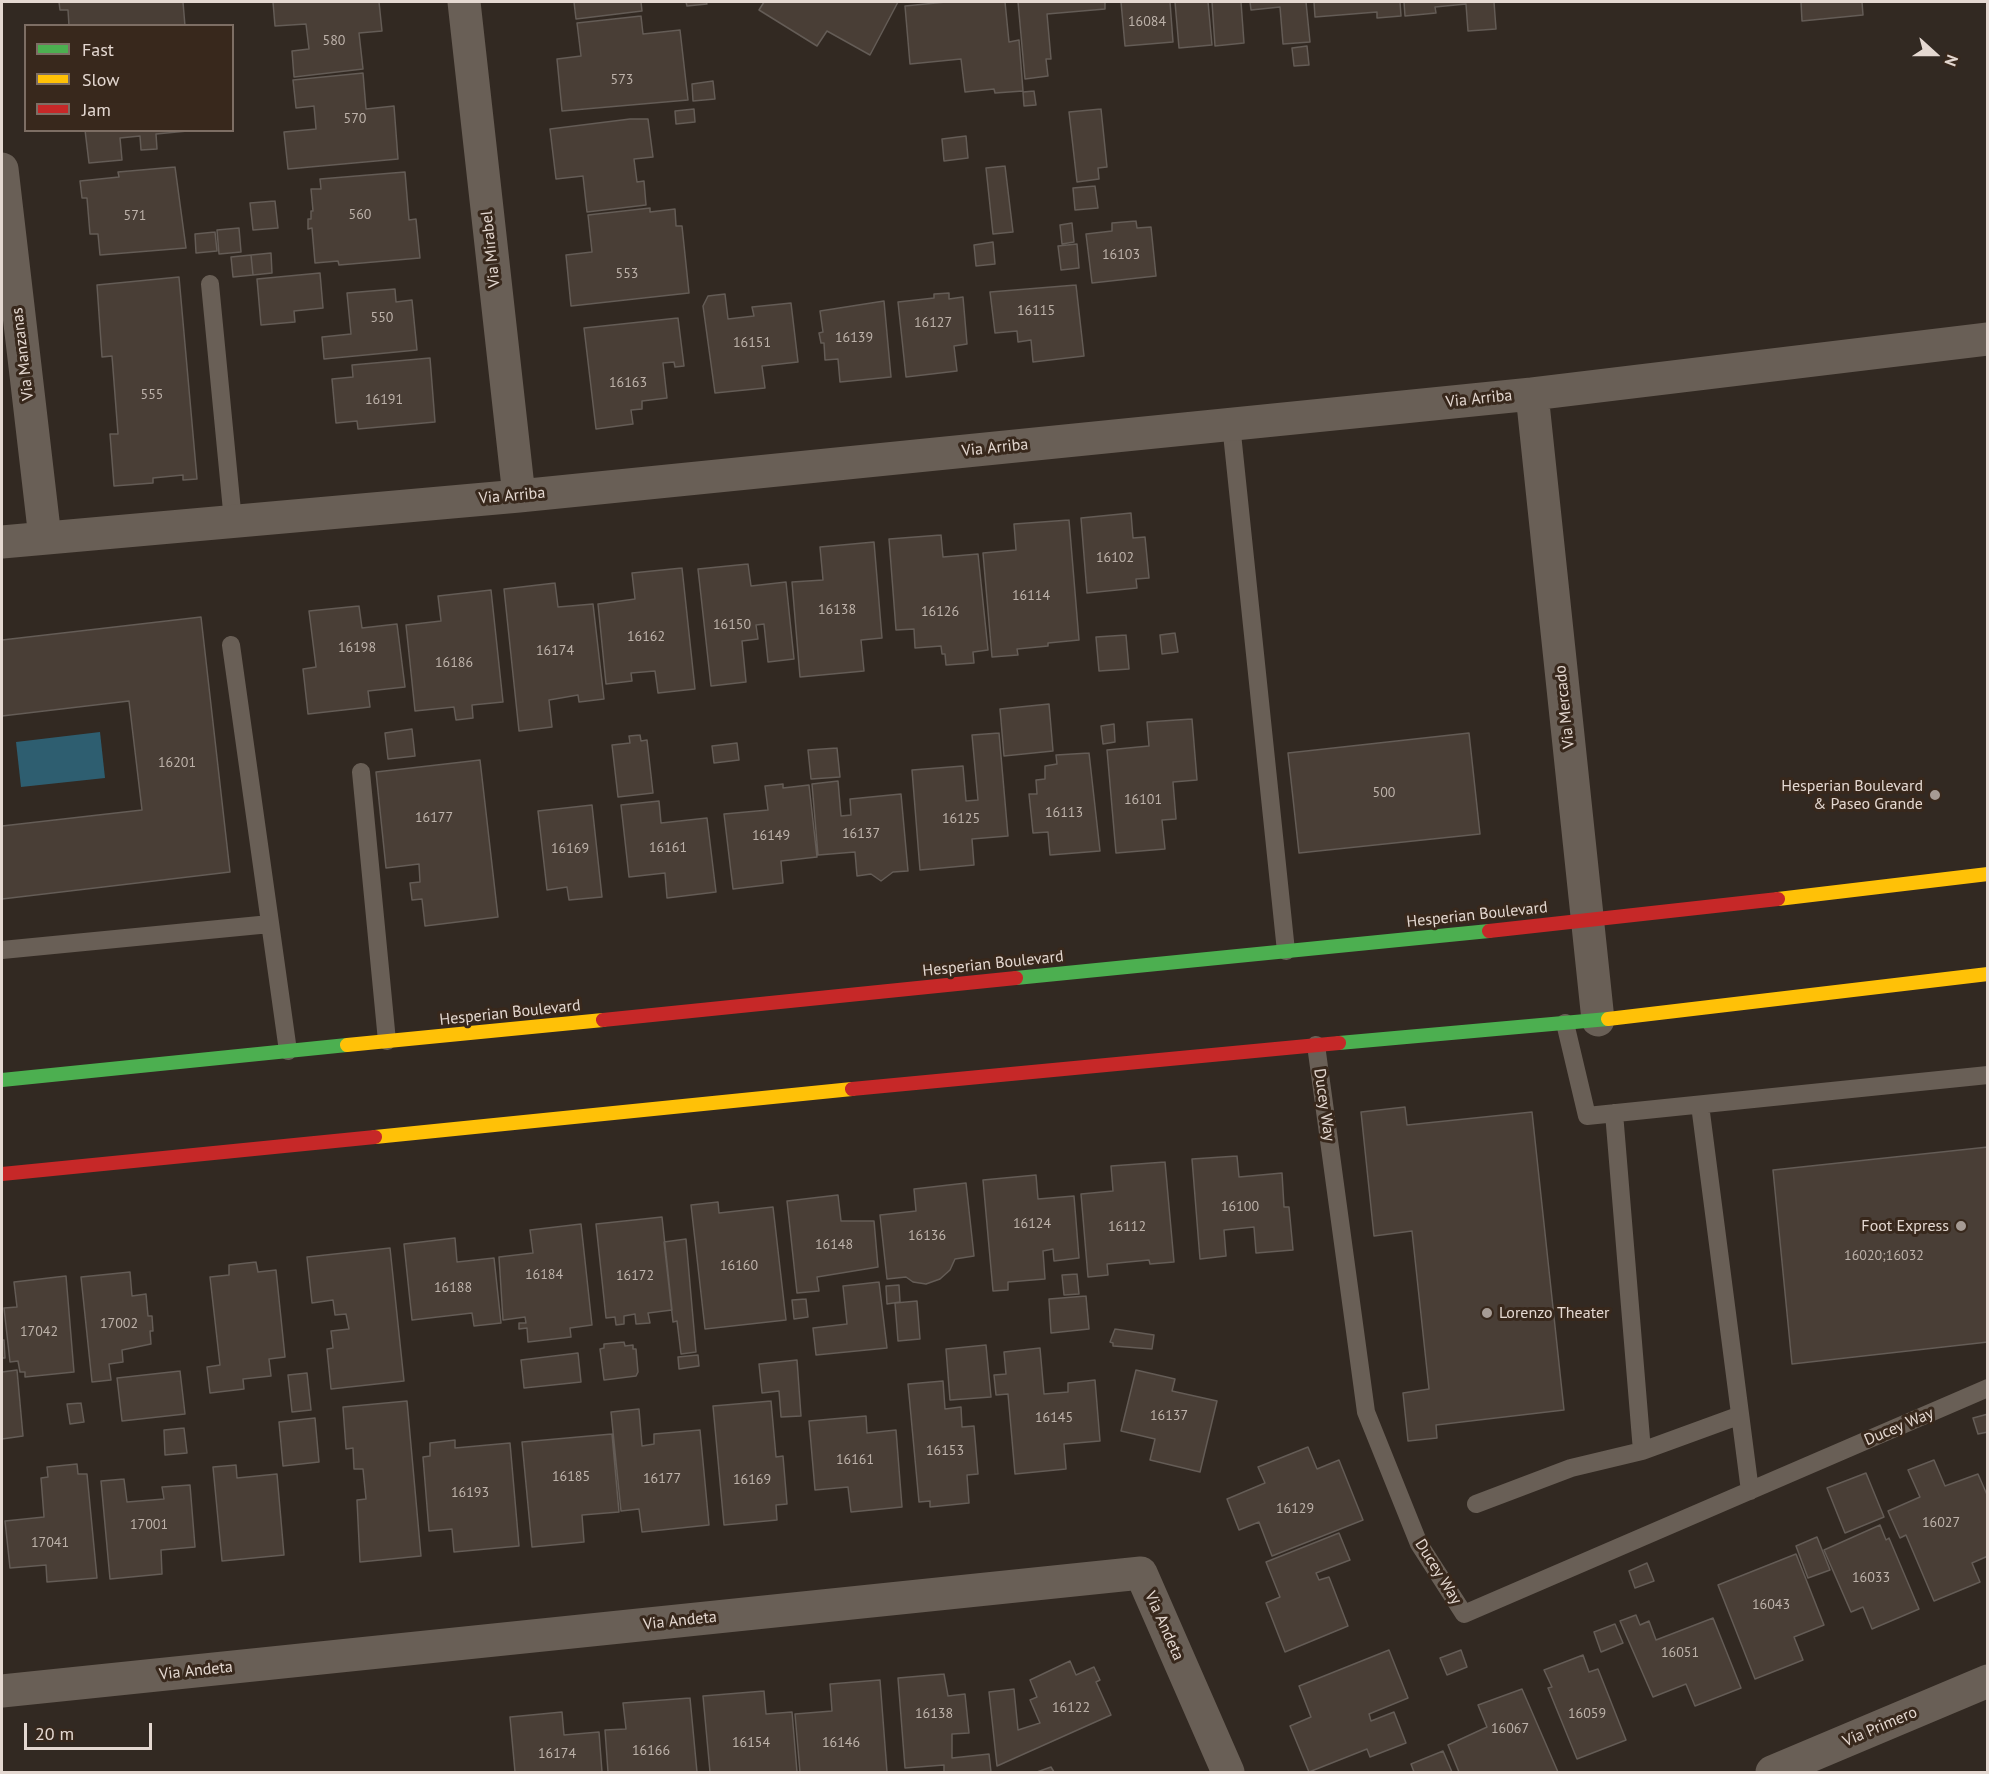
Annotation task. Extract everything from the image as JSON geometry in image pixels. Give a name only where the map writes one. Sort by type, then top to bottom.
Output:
[{"type":"main road","name":"Hesperian Boulevard","points":[[2,1080],[1587,921],[1988,874]]},
{"type":"main road","points":[[2,1174],[1316,1045],[1598,1020],[1988,974]]},
{"type":"street","name":"Via Mirabel","points":[[464,2],[519,496]]},
{"type":"street","name":"Via Manzanas","points":[[2,169],[10,330],[45,538]]},
{"type":"street","name":"Via Arriba","points":[[2,542],[519,496],[1532,394],[1988,339]]},
{"type":"street","name":"Via Mercado","points":[[1532,394],[1598,1020]]},
{"type":"street","name":"Via Andeta","points":[[2,1691],[1141,1573],[1228,1773]]},
{"type":"street","name":"Via Primero","points":[[1772,1773],[1988,1682]]},
{"type":"lane","points":[[210,284],[233,521]]},
{"type":"lane","points":[[1231,424],[1286,951]]},
{"type":"lane","points":[[231,645],[288,1052]]},
{"type":"lane","points":[[361,772],[387,1041]]},
{"type":"lane","points":[[2,950],[270,924]]},
{"type":"lane","points":[[1565,1023],[1587,1116],[1988,1075]]},
{"type":"lane","name":"Ducey Way","points":[[1316,1045],[1366,1412],[1419,1544],[1464,1614],[1988,1388]]},
{"type":"lane","points":[[1700,1105],[1738,1416],[1750,1491]]},
{"type":"lane","points":[[1614,1113],[1642,1451]]},
{"type":"lane","points":[[1476,1504],[1571,1468],[1642,1451],[1738,1416]]},
{"type":"water","points":[[100,732],[105,778],[21,787],[16,742]]},
{"type":"building","points":[[59,2],[183,2],[185,24],[69,24],[68,10],[60,10]]},
{"type":"building","points":[[273,2],[379,2],[382,31],[359,33],[363,69],[294,77],[292,51],[309,49],[306,24],[275,26]]},
{"type":"building","points":[[574,2],[641,2],[642,11],[576,19]]},
{"type":"building","points":[[686,2],[706,2],[707,4],[687,6]]},
{"type":"building","points":[[764,2],[898,2],[870,55],[827,31],[817,46],[759,10]]},
{"type":"building","points":[[946,2],[1005,2],[1009,42],[1019,40],[1023,91],[995,93],[994,89],[965,92],[961,59],[910,64],[905,6]]},
{"type":"building","points":[[1018,2],[1105,2],[1105,9],[1047,14],[1051,59],[1046,59],[1048,76],[1025,79]]},
{"type":"building","points":[[1121,2],[1170,2],[1173,42],[1125,46]]},
{"type":"building","points":[[1175,2],[1208,2],[1212,45],[1179,48]]},
{"type":"building","points":[[1212,2],[1241,2],[1244,43],[1215,46]]},
{"type":"building","points":[[1250,2],[1306,2],[1310,42],[1283,44],[1280,7],[1251,10]]},
{"type":"building","points":[[1314,2],[1400,2],[1401,16],[1377,18],[1377,12],[1315,17]]},
{"type":"building","points":[[1404,2],[1494,2],[1496,29],[1468,31],[1466,4],[1435,7],[1436,13],[1405,16]]},
{"type":"building","points":[[1801,2],[1862,2],[1863,15],[1802,21]]},
{"type":"building","points":[[641,16],[643,34],[680,30],[688,100],[562,111],[557,59],[581,56],[577,23]]},
{"type":"building","points":[[1307,46],[1309,65],[1294,66],[1292,48]]},
{"type":"building","points":[[363,73],[366,109],[394,106],[398,159],[288,169],[284,132],[316,129],[314,106],[296,108],[293,80]]},
{"type":"building","points":[[713,81],[715,99],[693,101],[692,84]]},
{"type":"building","points":[[1034,91],[1036,105],[1024,106],[1023,92]]},
{"type":"building","points":[[694,109],[695,122],[676,124],[675,111]]},
{"type":"building","points":[[1101,109],[1107,167],[1098,168],[1099,179],[1077,182],[1069,112]]},
{"type":"building","points":[[630,119],[648,119],[653,157],[634,159],[637,182],[644,181],[646,205],[587,212],[583,176],[556,179],[550,129]]},
{"type":"building","points":[[85,132],[177,132],[156,134],[157,149],[141,150],[140,136],[120,138],[122,160],[89,163]]},
{"type":"building","points":[[966,136],[968,158],[944,161],[942,139]]},
{"type":"building","points":[[1005,166],[1013,232],[993,234],[986,168]]},
{"type":"building","points":[[175,167],[186,248],[100,255],[98,234],[90,234],[87,198],[82,198],[80,181],[119,177],[118,172]]},
{"type":"building","points":[[405,172],[409,220],[416,219],[420,258],[339,265],[338,261],[315,263],[312,228],[308,229],[308,219],[311,219],[311,211],[313,211],[311,189],[321,189],[320,179]]},
{"type":"building","points":[[1095,186],[1098,208],[1075,210],[1073,188]]},
{"type":"building","points":[[275,201],[278,228],[253,230],[250,203]]},
{"type":"building","points":[[650,208],[650,212],[675,209],[676,226],[682,226],[689,293],[571,306],[566,255],[592,252],[588,215]]},
{"type":"building","points":[[1136,221],[1137,228],[1151,227],[1156,276],[1092,283],[1086,234],[1112,231],[1112,223]]},
{"type":"building","points":[[1072,223],[1074,242],[1062,244],[1060,225]]},
{"type":"building","points":[[239,228],[241,252],[219,254],[217,230]]},
{"type":"building","points":[[215,232],[217,251],[196,253],[195,234]]},
{"type":"building","points":[[993,242],[995,264],[976,266],[974,245]]},
{"type":"building","points":[[1077,244],[1079,268],[1061,270],[1058,246]]},
{"type":"building","points":[[271,253],[272,273],[253,275],[251,255]]},
{"type":"building","points":[[251,255],[253,275],[233,277],[231,257]]},
{"type":"building","points":[[320,273],[323,308],[294,311],[295,322],[261,325],[257,279]]},
{"type":"building","points":[[179,277],[197,479],[183,480],[183,475],[153,478],[153,483],[114,486],[110,434],[118,434],[112,356],[102,357],[97,285]]},
{"type":"building","points":[[1076,285],[1084,356],[1033,362],[1031,340],[1018,342],[1017,331],[995,333],[990,292]]},
{"type":"building","points":[[395,289],[396,302],[412,300],[417,350],[324,359],[322,337],[351,334],[347,293]]},
{"type":"building","points":[[949,293],[949,299],[963,297],[967,344],[954,346],[957,371],[906,377],[898,302],[934,298],[934,294]]},
{"type":"building","points":[[725,294],[728,319],[754,316],[752,307],[791,303],[798,362],[762,366],[765,388],[715,393],[703,306],[708,296]]},
{"type":"building","points":[[884,301],[891,377],[840,382],[838,359],[825,360],[824,343],[821,343],[819,333],[823,332],[820,311]]},
{"type":"building","points":[[678,318],[684,366],[675,367],[674,362],[663,363],[667,398],[642,401],[642,409],[631,410],[633,424],[596,429],[584,328]]},
{"type":"building","points":[[430,358],[435,422],[358,429],[357,421],[336,423],[332,379],[353,377],[352,365]]},
{"type":"building","points":[[1131,513],[1133,538],[1145,537],[1149,578],[1136,579],[1137,588],[1087,593],[1081,518]]},
{"type":"building","points":[[1069,520],[1079,640],[1017,649],[1018,655],[992,657],[983,553],[1016,550],[1014,524]]},
{"type":"building","points":[[941,535],[943,557],[978,554],[988,650],[973,652],[974,663],[946,665],[945,654],[942,654],[941,646],[915,648],[914,629],[896,630],[889,539]]},
{"type":"building","points":[[874,542],[882,638],[861,640],[864,671],[800,677],[792,582],[823,580],[820,547]]},
{"type":"building","points":[[748,564],[751,586],[786,582],[794,659],[768,662],[764,624],[756,625],[758,639],[742,641],[746,682],[711,686],[698,569]]},
{"type":"building","points":[[682,568],[695,689],[658,693],[655,671],[631,673],[632,681],[606,684],[598,604],[635,599],[632,573]]},
{"type":"building","points":[[555,583],[558,607],[593,604],[604,699],[579,702],[578,695],[549,700],[552,727],[519,731],[504,589]]},
{"type":"building","points":[[491,590],[503,702],[472,705],[473,718],[456,720],[454,707],[415,711],[406,625],[441,621],[438,596]]},
{"type":"building","points":[[359,606],[362,628],[397,624],[405,687],[368,691],[370,707],[308,714],[303,669],[316,667],[309,611]]},
{"type":"building","points":[[201,617],[230,872],[2,899],[2,826],[142,810],[129,701],[2,716],[2,640]]},
{"type":"building","points":[[1175,633],[1178,652],[1162,654],[1160,635]]},
{"type":"building","points":[[1126,635],[1129,669],[1099,671],[1096,637]]},
{"type":"building","points":[[1049,704],[1053,751],[1004,756],[1000,709]]},
{"type":"building","points":[[1192,719],[1197,780],[1173,782],[1176,819],[1162,820],[1165,849],[1116,853],[1107,750],[1149,746],[1147,722]]},
{"type":"building","points":[[1114,724],[1115,742],[1103,744],[1101,726]]},
{"type":"building","points":[[412,729],[415,756],[388,759],[385,733]]},
{"type":"building","points":[[999,733],[1008,836],[972,839],[974,865],[920,870],[912,770],[963,766],[966,801],[978,800],[972,735]]},
{"type":"building","points":[[1469,733],[1480,834],[1299,853],[1288,753]]},
{"type":"building","points":[[640,735],[641,741],[647,740],[653,793],[618,797],[612,745],[630,743],[629,736]]},
{"type":"building","points":[[737,743],[739,760],[714,763],[712,746]]},
{"type":"building","points":[[837,748],[840,777],[811,779],[808,750]]},
{"type":"building","points":[[1089,753],[1100,851],[1050,855],[1048,832],[1033,833],[1029,794],[1037,794],[1036,780],[1045,779],[1045,766],[1057,764],[1056,755]]},
{"type":"building","points":[[480,760],[498,917],[425,926],[422,899],[412,900],[410,883],[420,882],[419,864],[386,868],[376,772]]},
{"type":"building","points":[[838,781],[841,816],[851,815],[850,799],[901,794],[908,871],[893,872],[881,881],[871,874],[857,876],[855,852],[818,855],[812,784]]},
{"type":"building","points":[[783,784],[783,788],[809,785],[817,857],[781,861],[783,883],[733,889],[724,814],[768,810],[765,786]]},
{"type":"building","points":[[659,801],[661,823],[707,818],[716,892],[667,898],[665,873],[629,877],[621,805]]},
{"type":"building","points":[[592,805],[602,897],[569,900],[567,887],[547,890],[538,811]]},
{"type":"building","name":"Lorenzo Theater","points":[[1405,1107],[1407,1125],[1532,1112],[1564,1410],[1436,1425],[1437,1438],[1408,1441],[1403,1393],[1429,1389],[1412,1231],[1374,1236],[1361,1112]]},
{"type":"building","points":[[1988,1147],[1988,1342],[1792,1364],[1773,1170]]},
{"type":"building","points":[[1237,1156],[1239,1177],[1282,1173],[1284,1207],[1289,1207],[1293,1250],[1256,1253],[1254,1227],[1224,1230],[1226,1256],[1200,1259],[1192,1159]]},
{"type":"building","points":[[1165,1162],[1174,1262],[1150,1264],[1149,1260],[1107,1264],[1108,1275],[1088,1277],[1081,1194],[1113,1191],[1111,1166]]},
{"type":"building","points":[[1036,1175],[1038,1199],[1074,1196],[1079,1258],[1054,1261],[1053,1249],[1043,1251],[1045,1279],[1008,1282],[1008,1290],[993,1291],[983,1180]]},
{"type":"building","points":[[966,1183],[974,1256],[955,1259],[950,1270],[940,1279],[926,1284],[913,1282],[906,1277],[887,1279],[880,1215],[916,1211],[914,1189]]},
{"type":"building","points":[[838,1195],[841,1221],[874,1221],[878,1267],[817,1277],[819,1291],[797,1293],[787,1201]]},
{"type":"building","points":[[718,1202],[719,1213],[773,1207],[786,1320],[705,1329],[691,1205]]},
{"type":"building","points":[[662,1217],[672,1310],[648,1313],[650,1323],[636,1324],[635,1314],[624,1316],[624,1324],[616,1325],[615,1317],[606,1318],[596,1224]]},
{"type":"building","points":[[581,1224],[592,1325],[570,1328],[571,1337],[528,1342],[527,1328],[519,1329],[519,1323],[526,1323],[525,1317],[503,1320],[499,1257],[533,1253],[530,1230]]},
{"type":"building","points":[[455,1238],[457,1262],[494,1258],[501,1323],[474,1326],[472,1313],[412,1320],[404,1244]]},
{"type":"building","points":[[686,1239],[696,1352],[681,1354],[677,1321],[673,1322],[664,1242]]},
{"type":"building","points":[[390,1248],[404,1381],[331,1389],[327,1349],[333,1348],[331,1331],[349,1329],[346,1314],[335,1315],[333,1300],[312,1303],[307,1257]]},
{"type":"building","points":[[256,1262],[258,1272],[276,1270],[285,1357],[269,1359],[271,1376],[243,1379],[244,1389],[210,1393],[207,1367],[220,1365],[210,1277],[229,1275],[229,1265]]},
{"type":"building","points":[[130,1272],[132,1296],[146,1294],[148,1316],[152,1316],[151,1344],[122,1350],[123,1362],[109,1364],[111,1380],[92,1382],[81,1277]]},
{"type":"building","points":[[1077,1274],[1079,1294],[1064,1295],[1062,1275]]},
{"type":"building","points":[[66,1276],[74,1372],[25,1377],[25,1372],[20,1372],[18,1361],[10,1362],[4,1308],[17,1307],[14,1282]]},
{"type":"building","points":[[879,1282],[887,1348],[816,1355],[813,1328],[847,1324],[843,1286]]},
{"type":"building","points":[[899,1285],[900,1302],[887,1304],[886,1286]]},
{"type":"building","points":[[1086,1296],[1089,1329],[1051,1333],[1049,1299]]},
{"type":"building","points":[[806,1299],[808,1317],[794,1319],[792,1300]]},
{"type":"building","points":[[917,1301],[920,1339],[898,1341],[895,1303]]},
{"type":"building","points":[[1115,1329],[1154,1335],[1152,1349],[1113,1346],[1110,1342]]},
{"type":"building","points":[[2,1340],[4,1340],[5,1358],[2,1358]]},
{"type":"building","points":[[624,1342],[625,1346],[633,1345],[633,1349],[636,1349],[638,1372],[636,1376],[604,1380],[600,1349],[604,1348],[604,1344]]},
{"type":"building","points":[[986,1345],[991,1397],[950,1400],[946,1349]]},
{"type":"building","points":[[1040,1348],[1044,1394],[1068,1392],[1068,1383],[1095,1380],[1100,1441],[1064,1444],[1066,1469],[1015,1474],[1008,1394],[996,1395],[994,1375],[1006,1374],[1004,1352]]},
{"type":"building","points":[[578,1353],[581,1382],[524,1388],[521,1360]]},
{"type":"building","points":[[698,1355],[699,1366],[679,1369],[678,1357]]},
{"type":"building","points":[[797,1360],[801,1416],[781,1417],[779,1391],[762,1393],[759,1364]]},
{"type":"building","points":[[17,1370],[23,1436],[2,1439],[2,1372]]},
{"type":"building","points":[[1136,1370],[1175,1379],[1172,1391],[1217,1401],[1200,1472],[1150,1460],[1155,1439],[1121,1431]]},
{"type":"building","points":[[180,1371],[185,1414],[122,1421],[117,1378]]},
{"type":"building","points":[[307,1373],[311,1410],[292,1412],[288,1375]]},
{"type":"building","points":[[943,1381],[945,1409],[961,1407],[962,1427],[974,1426],[978,1474],[967,1475],[969,1503],[930,1507],[930,1501],[919,1502],[908,1384]]},
{"type":"building","points":[[407,1401],[421,1556],[360,1562],[357,1500],[366,1499],[363,1469],[354,1469],[353,1448],[346,1449],[343,1407]]},
{"type":"building","points":[[771,1401],[776,1457],[783,1456],[787,1504],[776,1505],[777,1520],[724,1525],[713,1406]]},
{"type":"building","points":[[81,1403],[84,1422],[70,1424],[67,1404]]},
{"type":"building","points":[[639,1409],[642,1446],[654,1444],[654,1434],[700,1430],[709,1525],[642,1532],[639,1509],[621,1511],[611,1412]]},
{"type":"building","points":[[1988,1414],[1988,1432],[1978,1434],[1973,1418]]},
{"type":"building","points":[[866,1416],[867,1433],[896,1430],[902,1507],[851,1512],[848,1487],[815,1490],[809,1421]]},
{"type":"building","points":[[315,1418],[319,1462],[283,1466],[279,1422]]},
{"type":"building","points":[[184,1428],[187,1453],[165,1455],[164,1430]]},
{"type":"building","points":[[612,1434],[619,1512],[582,1515],[584,1542],[532,1547],[522,1442]]},
{"type":"building","points":[[455,1440],[455,1448],[510,1443],[519,1546],[454,1552],[452,1529],[429,1531],[423,1457],[430,1456],[430,1443]]},
{"type":"building","points":[[1308,1447],[1317,1469],[1339,1460],[1363,1520],[1272,1556],[1259,1522],[1239,1530],[1227,1499],[1265,1483],[1258,1467]]},
{"type":"building","points":[[1934,1460],[1945,1486],[1978,1474],[1988,1497],[1988,1556],[1972,1563],[1980,1582],[1934,1601],[1906,1535],[1900,1538],[1888,1511],[1920,1497],[1908,1470]]},
{"type":"building","points":[[77,1464],[78,1474],[87,1474],[97,1578],[47,1582],[46,1565],[10,1568],[5,1521],[44,1517],[41,1478],[48,1477],[47,1467]]},
{"type":"building","points":[[236,1465],[237,1478],[277,1474],[284,1555],[222,1561],[213,1467]]},
{"type":"building","points":[[1866,1473],[1884,1517],[1845,1533],[1827,1488]]},
{"type":"building","points":[[124,1479],[127,1502],[164,1499],[162,1487],[190,1485],[195,1547],[161,1550],[162,1574],[110,1579],[101,1481]]},
{"type":"building","points":[[1880,1525],[1886,1540],[1889,1538],[1919,1609],[1872,1629],[1863,1607],[1851,1612],[1824,1550]]},
{"type":"building","points":[[1339,1533],[1350,1560],[1316,1573],[1319,1580],[1329,1577],[1348,1626],[1285,1652],[1266,1603],[1280,1597],[1266,1562]]},
{"type":"building","points":[[1817,1537],[1830,1570],[1808,1578],[1796,1546]]},
{"type":"building","points":[[1796,1554],[1824,1625],[1794,1637],[1803,1660],[1755,1679],[1718,1585]]},
{"type":"building","points":[[1647,1563],[1654,1581],[1635,1588],[1629,1571]]},
{"type":"building","points":[[1636,1615],[1640,1625],[1649,1621],[1656,1640],[1713,1618],[1741,1688],[1695,1706],[1686,1684],[1653,1697],[1620,1621]]},
{"type":"building","points":[[1615,1624],[1623,1643],[1601,1652],[1594,1632]]},
{"type":"building","points":[[1389,1650],[1408,1698],[1369,1714],[1371,1721],[1394,1712],[1406,1743],[1370,1757],[1367,1749],[1309,1772],[1290,1726],[1311,1717],[1299,1686]]},
{"type":"building","points":[[1461,1650],[1467,1667],[1447,1675],[1440,1658]]},
{"type":"building","points":[[1583,1655],[1589,1672],[1598,1669],[1626,1740],[1577,1759],[1548,1688],[1552,1687],[1544,1670]]},
{"type":"building","points":[[1070,1661],[1076,1675],[1094,1667],[1100,1680],[1096,1682],[1111,1715],[997,1766],[989,1692],[1014,1689],[1018,1730],[1040,1723],[1030,1700],[1037,1697],[1030,1680]]},
{"type":"building","points":[[944,1674],[948,1696],[965,1694],[969,1733],[952,1734],[952,1758],[989,1754],[991,1772],[944,1772],[944,1765],[905,1768],[898,1678]]},
{"type":"building","points":[[880,1680],[887,1772],[800,1772],[795,1714],[832,1711],[830,1684]]},
{"type":"building","points":[[1522,1689],[1558,1772],[1459,1772],[1448,1745],[1487,1727],[1478,1705]]},
{"type":"building","points":[[764,1691],[766,1714],[792,1712],[797,1772],[710,1772],[703,1696]]},
{"type":"building","points":[[690,1698],[697,1772],[608,1772],[605,1730],[626,1729],[623,1703]]},
{"type":"building","points":[[562,1712],[564,1735],[599,1732],[602,1772],[515,1772],[510,1717]]},
{"type":"building","points":[[1443,1751],[1452,1772],[1414,1772],[1411,1764]]},
{"type":"building","points":[[1051,1767],[1054,1772],[1037,1772]]},
{"type":"traffic: fast","points":[[1016,978],[1489,931]]},
{"type":"traffic: fast","points":[[1339,1043],[1608,1019]]},
{"type":"traffic: fast","points":[[2,1080],[347,1045]]},
{"type":"traffic: slow","points":[[1778,899],[1988,874]]},
{"type":"traffic: slow","points":[[1608,1019],[1988,974]]},
{"type":"traffic: slow","points":[[347,1045],[603,1020]]},
{"type":"traffic: slow","points":[[375,1137],[852,1089]]},
{"type":"traffic: jam","points":[[1489,931],[1778,899]]},
{"type":"traffic: jam","points":[[603,1020],[1016,978]]},
{"type":"traffic: jam","points":[[852,1089],[1339,1043]]},
{"type":"traffic: jam","points":[[2,1174],[375,1137]]},
{"type":"place","name":"Hesperian Boulevard & Paseo Grande","points":[[1935,795]]},
{"type":"place","name":"Foot Express","points":[[1961,1226]]},
{"type":"place","name":"Lorenzo Theater","points":[[1487,1313]]}]
